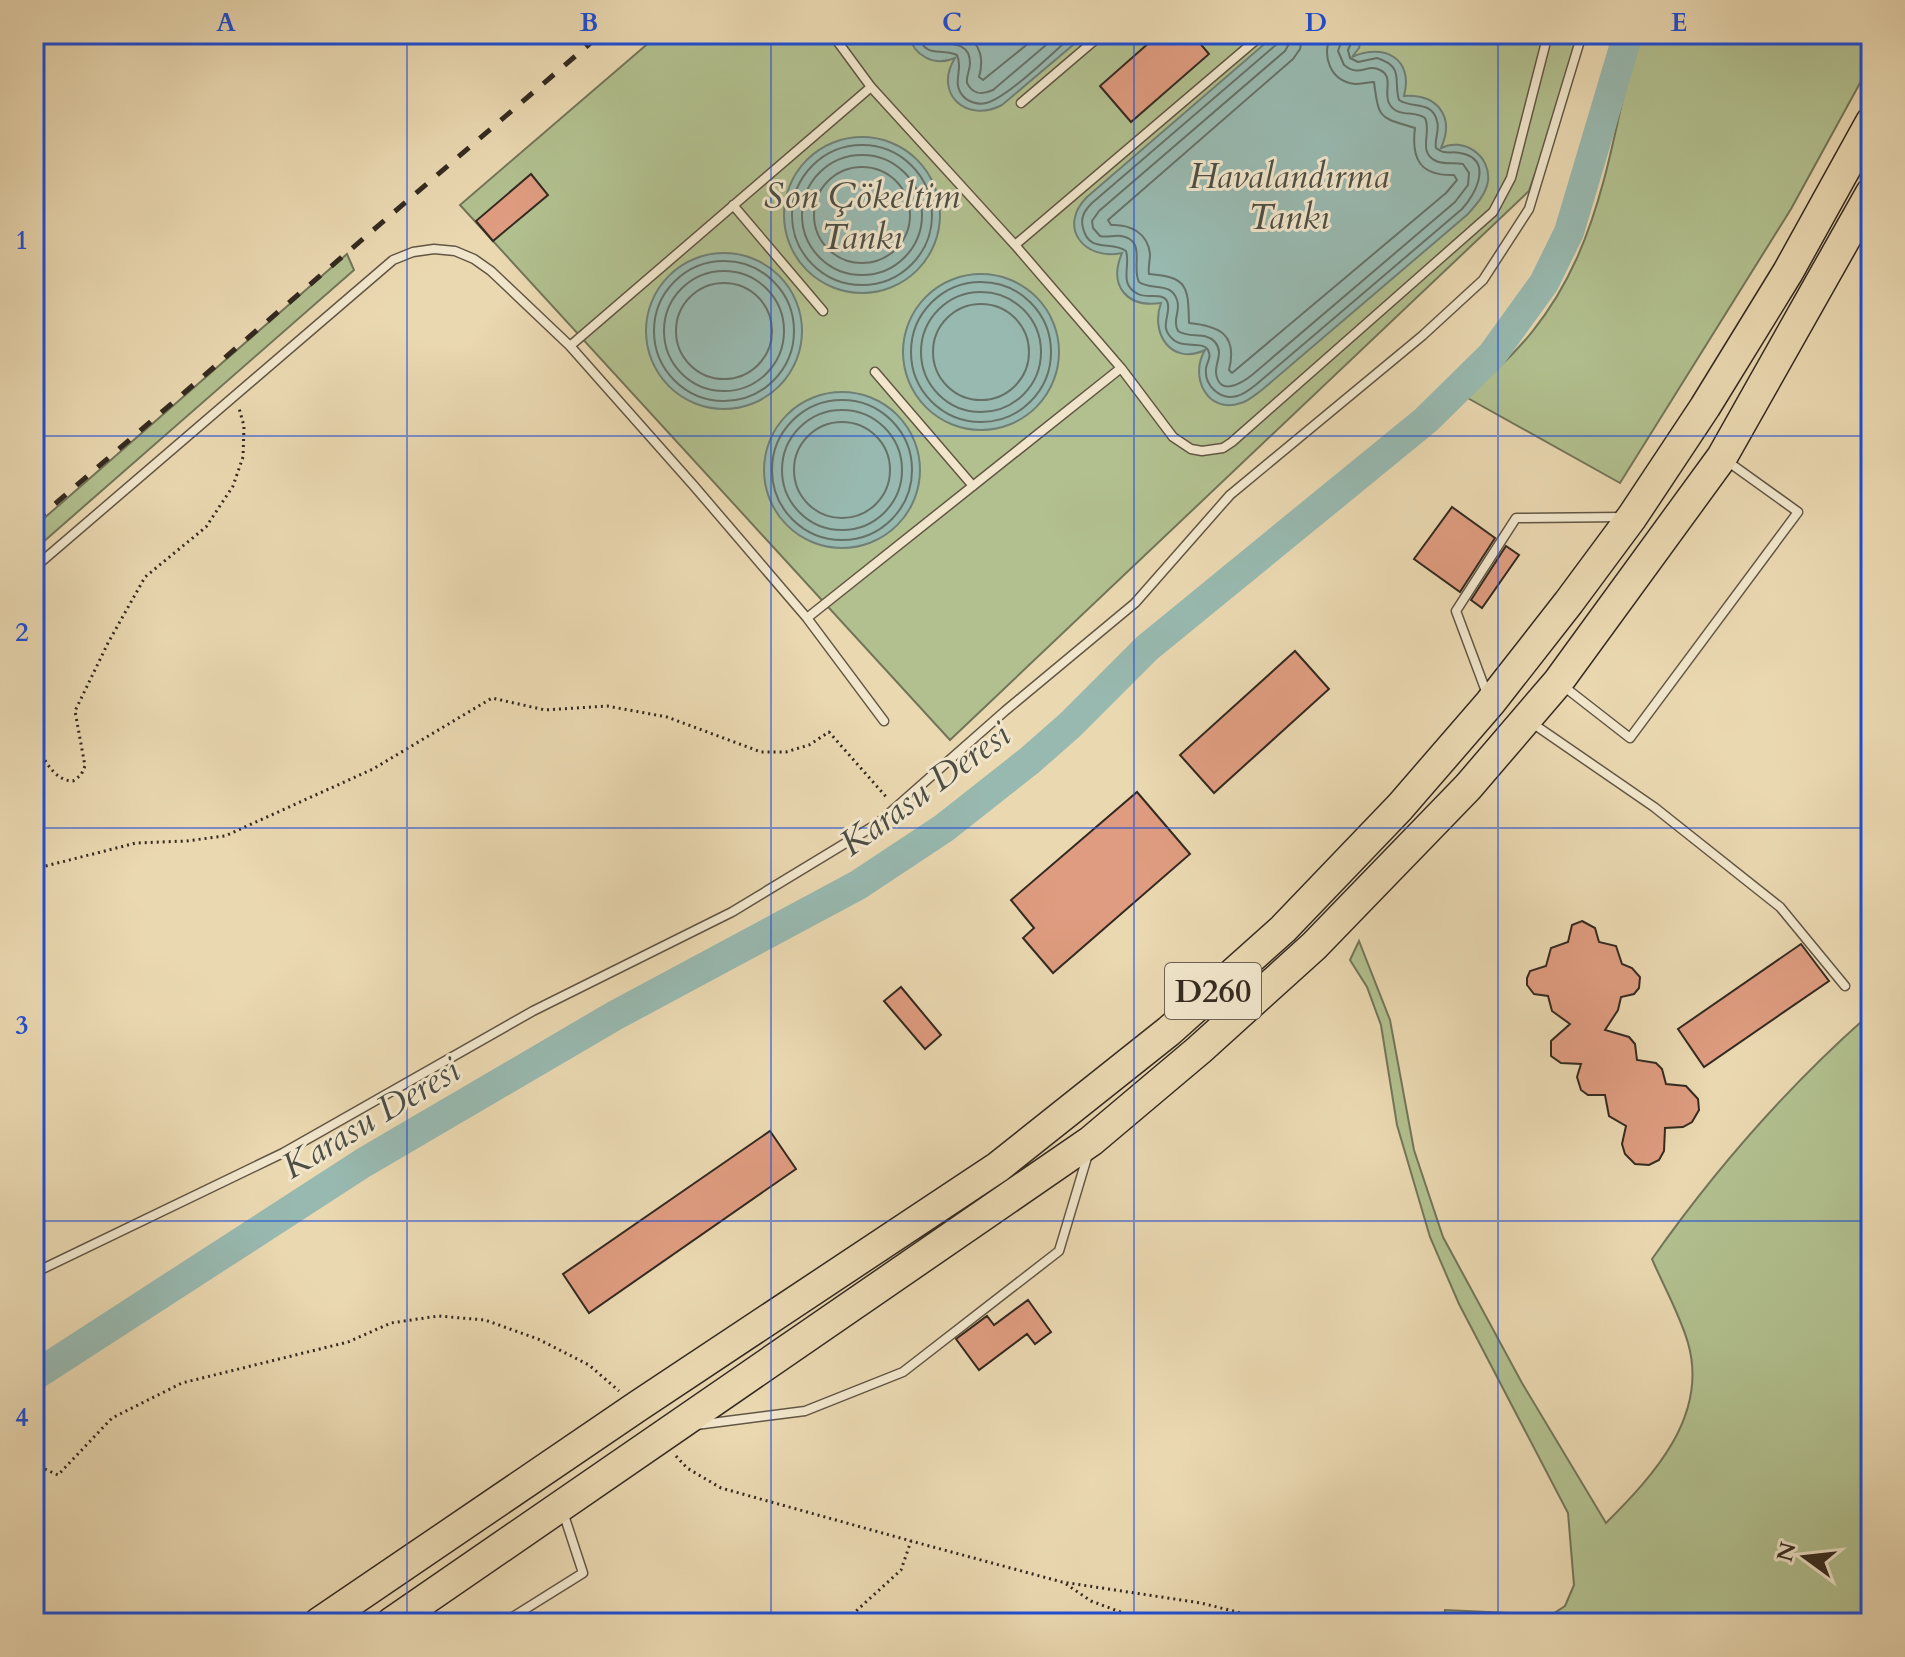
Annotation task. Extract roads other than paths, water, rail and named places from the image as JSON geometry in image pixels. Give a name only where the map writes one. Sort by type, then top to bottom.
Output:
[{"type":"highway","name":"D260","points":[[319,1623],[998,1167],[1169,1031],[1283,929],[1400,807],[1490,703],[1632,517],[1705,407],[1807,237],[1871,122]]},
{"type":"highway","name":"D260","points":[[391,1623],[1091,1141],[1199,1050],[1314,946],[1433,824],[1528,720],[1558,682],[1722,457],[1871,193]]},
{"type":"highway","points":[[1807,237],[1805,251],[1807,259],[1813,264],[1835,257]]},
{"type":"lane","points":[[832,34],[871,87],[1015,245],[1121,368],[1181,444],[1202,451],[1212,451],[1232,442],[1493,212],[1511,178],[1548,34]]},
{"type":"lane","points":[[1021,103],[1102,34]]},
{"type":"lane","points":[[1015,245],[1263,34]]},
{"type":"lane","points":[[34,1273],[283,1153],[533,1011],[732,912],[877,824],[1005,711],[1135,603],[1230,495],[1422,336],[1483,280],[1529,209],[1582,34]]},
{"type":"lane","points":[[570,346],[871,87]]},
{"type":"lane","points":[[733,205],[823,311]]},
{"type":"lane","points":[[34,568],[393,260],[413,252],[434,249],[455,251],[491,271],[570,346],[807,618],[884,721]]},
{"type":"lane","points":[[807,618],[1121,368]]},
{"type":"lane","points":[[875,372],[973,486]]},
{"type":"lane","points":[[1558,682],[1630,738],[1798,512],[1722,457]]},
{"type":"lane","points":[[1490,703],[1456,611],[1516,518],[1632,517]]},
{"type":"lane","points":[[1528,720],[1654,807],[1780,907],[1845,986]]},
{"type":"lane","points":[[670,1433],[805,1411],[903,1372],[1059,1251],[1091,1141]]},
{"type":"lane","points":[[503,1623],[583,1573],[561,1507]]},
{"type":"water","points":[[908,34],[1086,34],[1002,105],[976,111],[957,102],[951,93],[949,71],[955,58],[940,61],[926,58],[915,48]]},
{"type":"water","name":"Havalandırma Tankı","points":[[1276,34],[1362,34],[1359,48],[1352,57],[1375,52],[1394,57],[1405,72],[1404,96],[1416,96],[1434,103],[1444,117],[1446,127],[1441,148],[1458,145],[1474,151],[1485,163],[1488,181],[1483,195],[1468,214],[1263,389],[1247,401],[1229,405],[1210,398],[1204,391],[1199,371],[1205,350],[1182,354],[1166,344],[1158,325],[1161,303],[1149,304],[1130,298],[1119,285],[1117,275],[1122,253],[1096,252],[1086,247],[1075,230],[1074,220],[1078,208],[1087,197]]},
{"type":"water","name":"Son Çökeltim Tankı","points":[[862,137],[892,143],[917,160],[934,185],[940,215],[934,245],[917,270],[892,287],[862,293],[832,287],[807,270],[790,245],[784,215],[790,185],[807,160],[832,143]]},
{"type":"water","name":"Son Çökeltim Tankı","points":[[724,253],[754,259],[779,276],[796,301],[802,331],[796,361],[779,386],[754,403],[724,409],[694,403],[669,386],[652,361],[646,331],[652,301],[669,276],[694,259]]},
{"type":"water","name":"Son Çökeltim Tankı","points":[[981,274],[1011,280],[1036,297],[1053,322],[1059,352],[1053,382],[1036,407],[1011,424],[981,430],[951,424],[926,407],[909,382],[903,352],[909,322],[926,297],[951,280]]},
{"type":"water","points":[[842,392],[872,398],[897,415],[914,440],[920,470],[914,500],[897,525],[872,542],[842,548],[812,542],[787,525],[770,500],[764,470],[770,440],[787,415],[812,398]]},
{"type":"waterway","name":"Karasu Deresi","points":[[34,1376],[363,1163],[614,1016],[858,885],[944,828],[1029,761],[1147,648],[1426,420],[1492,355],[1544,283],[1569,232],[1628,34]]},
{"type":"railway","points":[[34,522],[601,34]]}]
